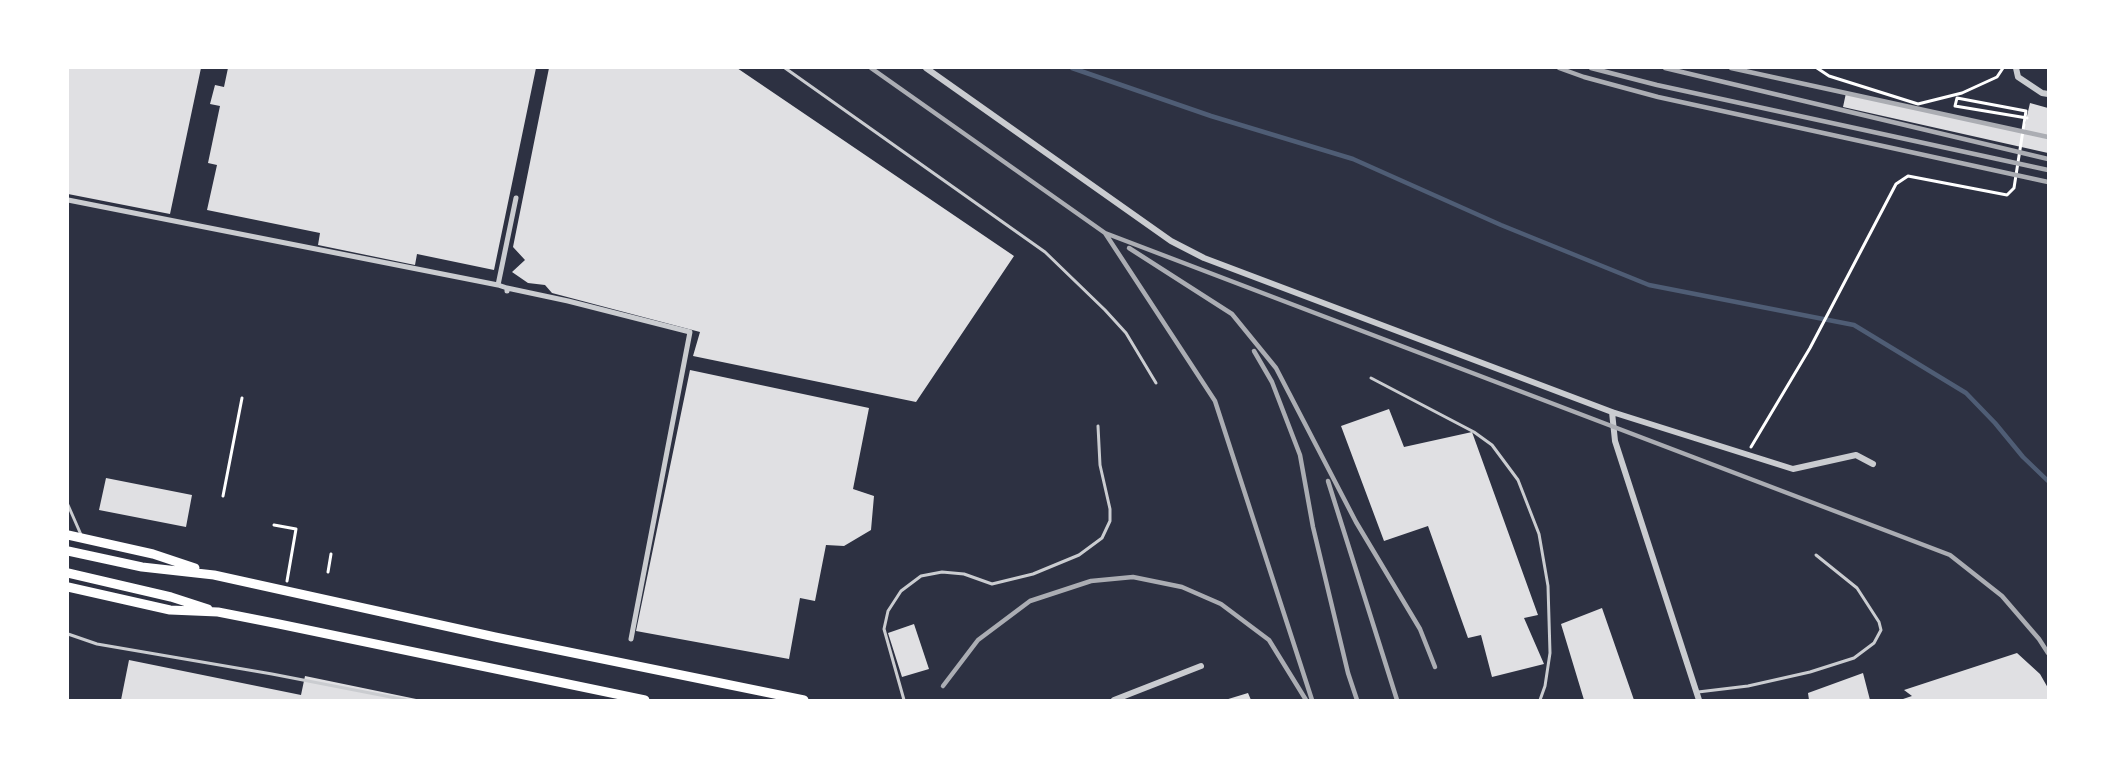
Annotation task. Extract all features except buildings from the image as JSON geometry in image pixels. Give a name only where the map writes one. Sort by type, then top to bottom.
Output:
[{"type":"main road","points":[[68,535],[153,554],[214,575]]},
{"type":"main road","points":[[68,551],[142,567],[214,575],[804,700]]},
{"type":"main road","points":[[68,573],[171,597],[218,612],[645,700]]},
{"type":"main road","points":[[68,587],[170,610],[218,612]]},
{"type":"street","points":[[926,68],[1171,241],[1204,258],[1612,412],[1793,469],[1856,455],[1873,464]]},
{"type":"street","points":[[2016,68],[2018,77],[2042,93],[2049,94]]},
{"type":"street","points":[[498,285],[516,198]]},
{"type":"street","points":[[68,200],[498,285],[507,290],[568,301],[690,332],[632,639]]},
{"type":"street","points":[[1612,412],[1614,441],[1699,700]]},
{"type":"street","points":[[1114,700],[1201,666]]},
{"type":"lane","points":[[784,68],[1045,252],[1126,333],[1156,383]]},
{"type":"lane","points":[[1371,378],[1474,432],[1492,445],[1518,480],[1539,534],[1548,586],[1550,653],[1545,686],[1540,700]]},
{"type":"lane","points":[[904,700],[884,629],[888,611],[901,591],[921,576],[942,572],[964,574],[992,584],[1033,574],[1079,555],[1102,538],[1110,521],[1110,509],[1100,465],[1098,426]]},
{"type":"lane","points":[[68,505],[83,538]]},
{"type":"lane","points":[[1696,692],[1748,686],[1810,672],[1854,658],[1874,643],[1881,630],[1879,622],[1857,588],[1816,555]]},
{"type":"lane","points":[[68,634],[96,644],[406,700]]},
{"type":"path","points":[[1817,68],[1829,76],[1918,104],[1962,93],[1997,77],[2003,68]]},
{"type":"path","points":[[1748,454],[1810,348],[1896,184],[1908,176],[2007,195],[2014,188],[2026,111],[1957,98],[1956,106],[2027,118]]},
{"type":"path","points":[[223,495],[242,398]]},
{"type":"path","points":[[274,525],[296,530],[286,591]]},
{"type":"path","points":[[328,572],[331,554]]},
{"type":"waterway","points":[[1072,68],[1211,116],[1353,159],[1501,225],[1649,285],[1854,325],[1966,393],[2023,457],[2048,481]]},
{"type":"railway","points":[[871,68],[1105,233],[1215,401],[1312,700]]},
{"type":"railway","points":[[1559,68],[1658,97],[2048,182]]},
{"type":"railway","points":[[1591,68],[1657,85],[2048,170]]},
{"type":"railway","points":[[1665,68],[2048,159]]},
{"type":"railway","points":[[1731,68],[2048,137]]},
{"type":"railway","points":[[1105,233],[1950,555],[2002,596],[2048,653]]},
{"type":"railway","points":[[1129,248],[1232,314],[1276,368],[1356,522],[1420,629],[1435,667]]},
{"type":"railway","points":[[1254,351],[1272,382],[1300,455],[1313,527],[1348,673],[1357,700]]},
{"type":"railway","points":[[1328,481],[1397,700]]},
{"type":"railway","points":[[943,686],[978,640],[1030,601],[1091,581],[1133,577],[1182,587],[1221,604],[1269,640],[1306,700]]}]
